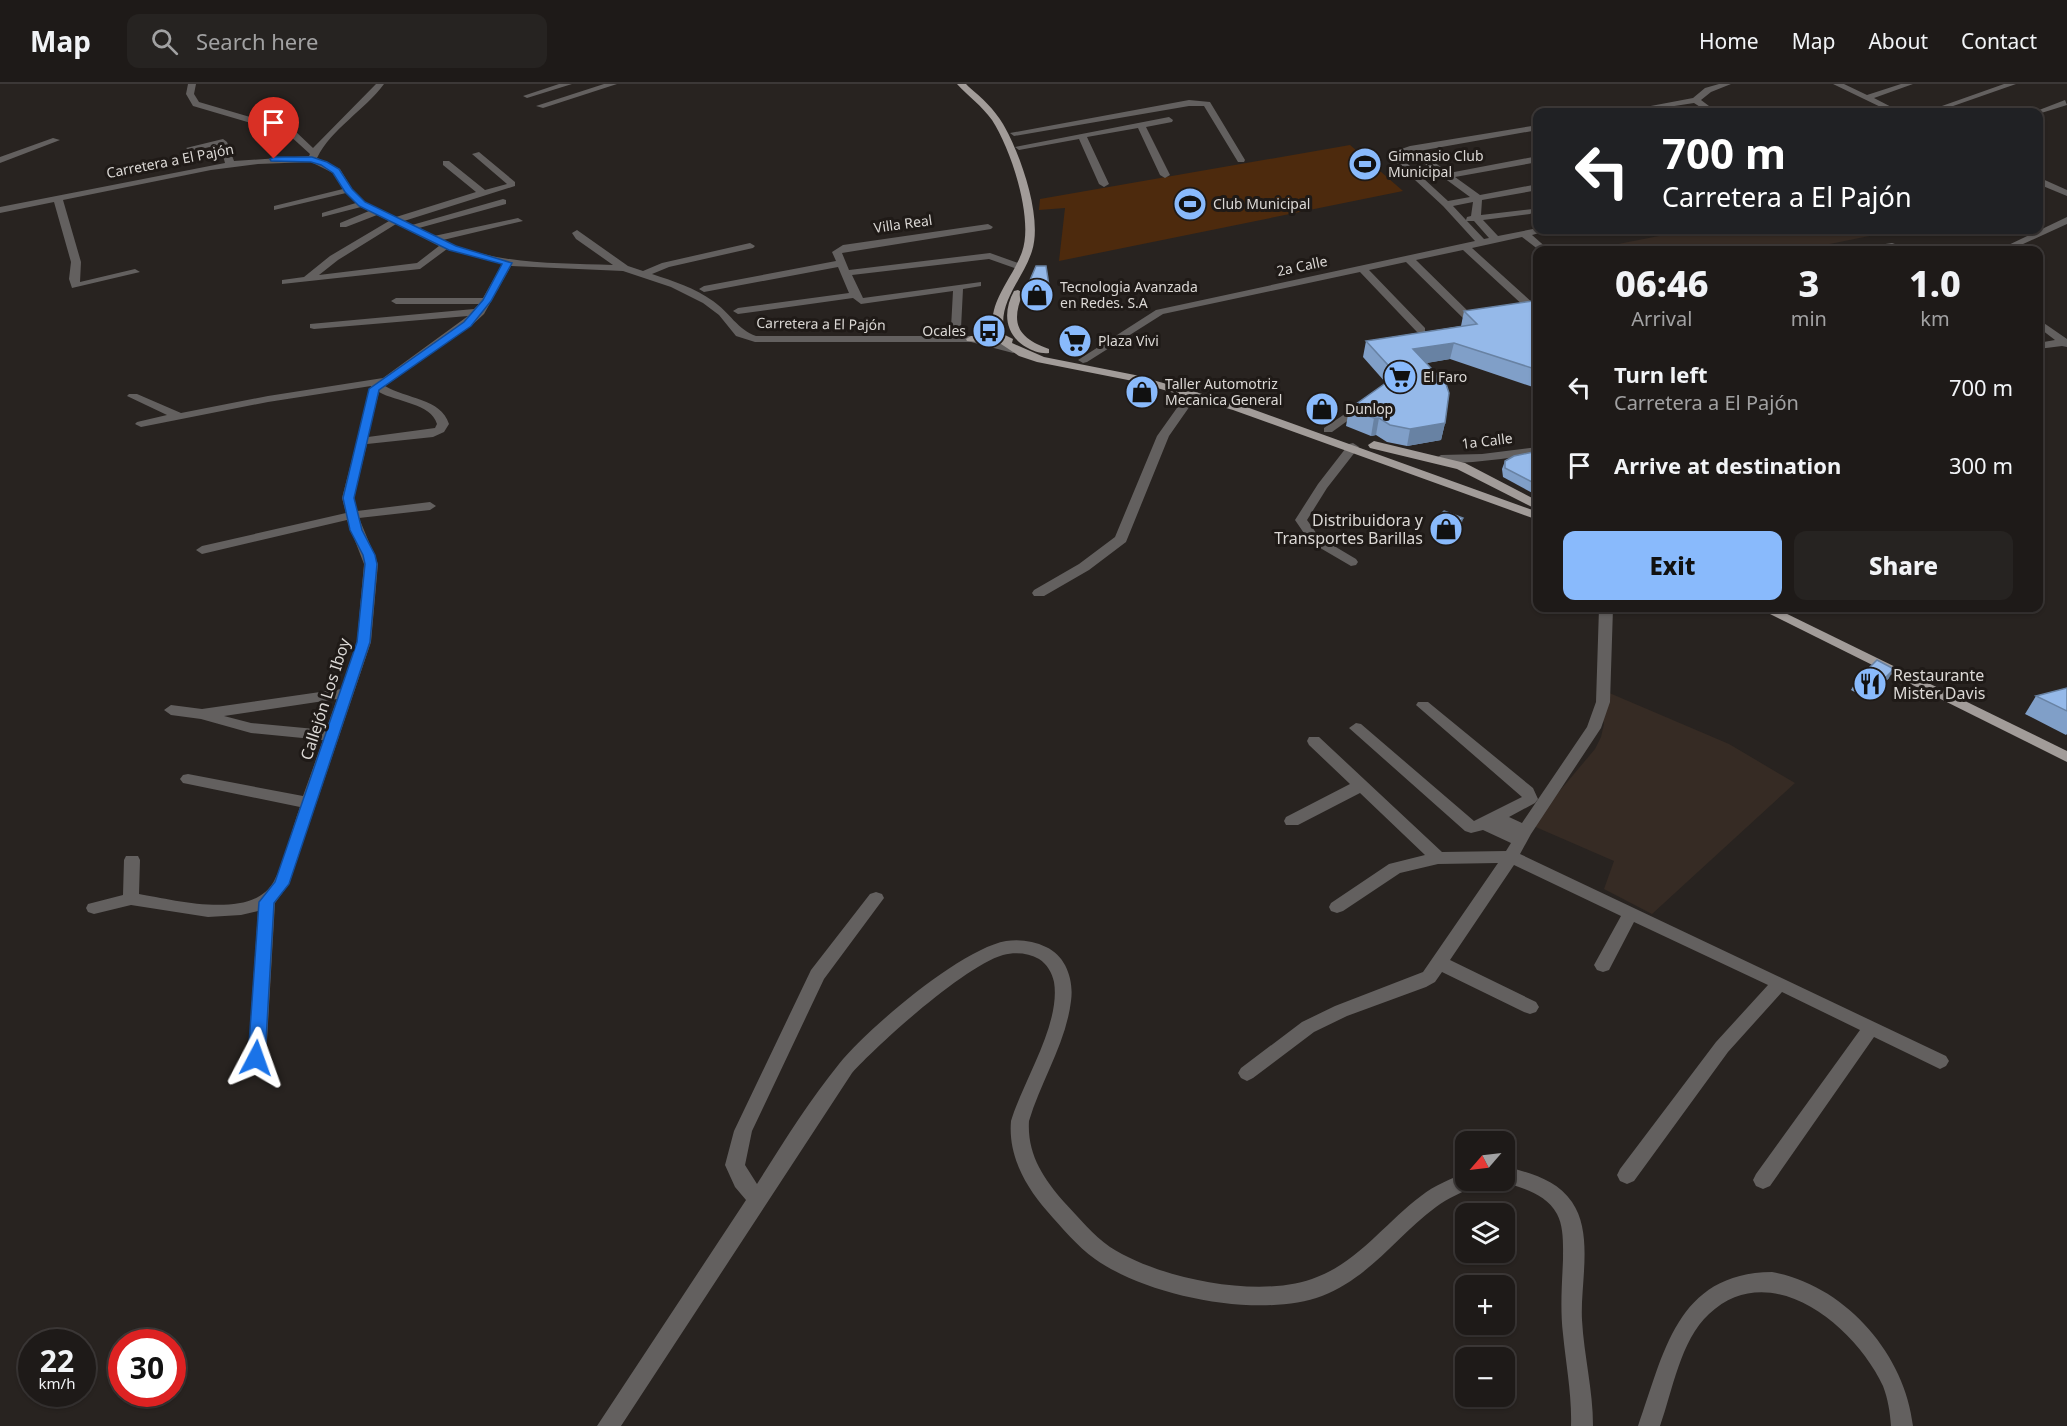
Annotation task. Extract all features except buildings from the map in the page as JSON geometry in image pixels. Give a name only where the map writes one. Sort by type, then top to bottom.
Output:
[{"type":"main road","points":[[961,84],[984,103],[999,125],[1019,173],[1028,217],[1030,241],[999,308],[996,325],[1001,339],[1013,350],[1048,361],[1089,364],[1214,393],[1387,449],[1441,459],[1476,472],[1533,503]]},
{"type":"main road","points":[[971,84],[994,103],[1022,142],[1040,240],[1010,308],[1018,337],[1028,345],[1193,393],[1353,447],[1533,514]]},
{"type":"main road","points":[[973,339],[1001,339],[1037,353],[1063,356]]},
{"type":"main road","points":[[1425,475],[1422,470],[1424,465],[1441,459]]},
{"type":"main road","points":[[1461,489],[1477,484],[1479,479],[1476,472]]},
{"type":"main road","points":[[1774,612],[2067,757]]},
{"type":"main road","points":[[1788,612],[2067,748]]},
{"type":"street","points":[[192,84],[190,94],[196,104],[291,132],[313,156],[380,84]]},
{"type":"street","points":[[527,96],[568,84]]},
{"type":"street","points":[[517,89],[543,108],[613,84]]},
{"type":"street","points":[[1672,108],[1699,102],[1708,90],[1727,84]]},
{"type":"street","points":[[1866,98],[1909,84]]},
{"type":"street","points":[[1941,108],[2012,84]]},
{"type":"street","points":[[1841,85],[1888,108]]},
{"type":"street","points":[[1653,108],[1699,102],[1707,108]]},
{"type":"street","points":[[1022,142],[1189,103],[1201,103],[1200,106],[1226,140]]},
{"type":"street","points":[[2043,110],[2065,103]]},
{"type":"street","points":[[1022,142],[1044,142],[1169,120]]},
{"type":"street","points":[[1141,126],[1165,175]]},
{"type":"street","points":[[1481,242],[1446,204],[1392,155],[1533,130]]},
{"type":"street","points":[[1082,136],[1104,184]]},
{"type":"street","points":[[0,160],[56,140]]},
{"type":"street","points":[[190,148],[223,142],[230,164]]},
{"type":"street","points":[[1413,152],[1478,198]]},
{"type":"street","points":[[306,280],[334,258],[397,220],[512,184],[477,154]]},
{"type":"street","name":"Carretera a El Pajón","points":[[0,210],[230,164],[313,156],[336,171],[348,190],[362,204],[446,245],[507,263],[545,267],[624,268],[675,285],[707,301],[723,313],[740,334],[760,340],[973,339],[1013,350]]},
{"type":"street","points":[[1445,176],[1533,160]]},
{"type":"street","points":[[446,163],[483,193]]},
{"type":"street","points":[[2043,182],[2067,193]]},
{"type":"street","points":[[1446,204],[1533,188]]},
{"type":"street","points":[[277,208],[348,190]]},
{"type":"street","points":[[58,198],[76,262],[74,279],[76,286],[135,272]]},
{"type":"street","points":[[1478,198],[1476,218],[1494,239]]},
{"type":"street","points":[[410,228],[503,202]]},
{"type":"street","points":[[325,215],[362,204]]},
{"type":"street","points":[[1461,220],[1530,211]]},
{"type":"street","points":[[343,225],[376,212]]},
{"type":"street","points":[[2043,231],[2067,220]]},
{"type":"street","points":[[432,239],[518,221]]},
{"type":"street","name":"Villa Real","points":[[844,268],[837,252],[843,248],[988,227]]},
{"type":"street","name":"2a Calle","points":[[1089,364],[1160,312],[1364,271],[1533,231]]},
{"type":"street","points":[[577,233],[579,237],[624,268]]},
{"type":"street","points":[[1524,233],[1539,246]]},
{"type":"street","points":[[2012,246],[2037,234]]},
{"type":"street","points":[[1881,238],[1892,246]]},
{"type":"street","points":[[286,282],[420,266],[446,245]]},
{"type":"street","points":[[643,274],[666,265],[750,246]]},
{"type":"street","points":[[1467,248],[1531,307]]},
{"type":"street","points":[[704,289],[844,268],[973,256],[1018,269]]},
{"type":"street","points":[[1410,260],[1471,320]]},
{"type":"street","points":[[141,424],[268,399],[379,384],[467,324],[483,306],[507,263]]},
{"type":"street","points":[[844,268],[855,295],[861,301],[977,284]]},
{"type":"street","points":[[1364,271],[1421,330]]},
{"type":"street","points":[[956,328],[958,287]]},
{"type":"street","points":[[738,311],[855,295]]},
{"type":"street","points":[[396,301],[483,306]]},
{"type":"street","points":[[314,326],[483,306]]},
{"type":"street","points":[[973,339],[988,333],[996,325]]},
{"type":"street","points":[[2043,327],[2061,343]]},
{"type":"street","points":[[2043,345],[2061,343]]},
{"type":"street","points":[[362,441],[433,433],[440,430],[443,424],[437,413],[396,397],[379,384]]},
{"type":"street","name":"Callejón Los Iboy","points":[[256,1058],[267,902],[281,884],[363,642],[371,564],[369,555],[356,530],[348,498],[374,389],[379,384]]},
{"type":"street","points":[[1039,593],[1083,567],[1121,539],[1163,436],[1193,393]]},
{"type":"street","points":[[133,396],[181,417]]},
{"type":"street","points":[[1328,430],[1369,400]]},
{"type":"street","points":[[1352,562],[1311,535],[1301,520],[1322,487],[1353,447]]},
{"type":"street","name":"1a Calle","points":[[1441,459],[1474,459],[1533,451]]},
{"type":"street","name":"1a Calle","points":[[1476,472],[1478,468],[1486,464],[1533,457]]},
{"type":"street","points":[[202,550],[354,515],[430,506]]},
{"type":"street","points":[[1248,1073],[1308,1027],[1341,1011],[1429,977],[1511,857],[1522,836],[1594,728],[1603,702],[1606,612]]},
{"type":"street","points":[[202,714],[347,693]]},
{"type":"street","points":[[1356,728],[1468,825],[1474,827],[1489,821],[1530,799],[1531,796],[1423,705]]},
{"type":"street","points":[[171,710],[202,714],[251,728],[331,736]]},
{"type":"street","points":[[1314,741],[1438,858]]},
{"type":"street","points":[[188,779],[309,803]]},
{"type":"street","points":[[1292,820],[1362,785]]},
{"type":"street","points":[[1489,821],[1522,836]]},
{"type":"street","points":[[1337,907],[1395,867],[1438,858],[1511,857],[1940,1061]]},
{"type":"street","points":[[131,900],[132,860]]},
{"type":"street","points":[[758,1199],[742,1181],[735,1165],[736,1152],[743,1131],[817,975],[876,898]]},
{"type":"street","points":[[94,908],[131,900],[208,911],[241,909],[267,902]]},
{"type":"street","points":[[1603,965],[1631,913]]},
{"type":"street","points":[[608,1426],[841,1075],[856,1058],[915,1007],[974,961],[994,950],[1012,946],[1026,947],[1055,963],[1062,979],[1064,993],[1058,1020],[1020,1123],[1021,1143],[1026,1162],[1037,1184],[1087,1240],[1109,1257],[1175,1282],[1241,1296],[1318,1287],[1348,1270],[1436,1196],[1455,1185]]},
{"type":"street","points":[[1438,963],[1530,1006]]},
{"type":"street","points":[[1627,1175],[1722,1047],[1780,983]]},
{"type":"street","points":[[1763,1180],[1871,1028]]},
{"type":"street","points":[[1515,1176],[1529,1179],[1558,1197],[1570,1223],[1575,1258],[1572,1319],[1583,1400],[1582,1426]]},
{"type":"street","points":[[1649,1426],[1684,1329],[1696,1312],[1714,1298],[1738,1287],[1763,1282],[1782,1283],[1801,1291],[1822,1304],[1862,1338],[1882,1363],[1895,1386],[1903,1410],[1902,1426]]},
{"type":"shaded area","name":"Club Municipal","points":[[1350,145],[1403,191],[1059,261],[1065,208],[1039,210],[1040,199]]},
{"type":"shaded area","points":[[1669,234],[1879,234],[1820,246],[1608,246]]},
{"type":"shaded area","points":[[1600,689],[1729,744],[1795,783],[1652,914],[1604,889],[1614,861],[1531,825],[1595,749],[1604,724],[1600,710]]},
{"type":"place","name":"Gimnasio Club Municipal","points":[[1365,164]]},
{"type":"place","name":"Club Municipal","points":[[1190,204]]},
{"type":"place","name":"Tecnologia Avanzada en Redes. S.A","points":[[1037,295]]},
{"type":"place","name":"Ocales","points":[[989,331]]},
{"type":"place","name":"Plaza Vivi","points":[[1075,341]]},
{"type":"place","name":"El Faro","points":[[1400,377]]},
{"type":"place","name":"Taller Automotriz Mecanica General","points":[[1142,392]]},
{"type":"place","name":"Dunlop","points":[[1322,409]]},
{"type":"place","name":"Distribuidora y Transportes Barillas","points":[[1446,529]]},
{"type":"place","name":"Restaurante Mister Davis","points":[[1870,684]]},
{"type":"route","points":[[256,1058],[267,902],[281,884],[363,642],[371,564],[369,555],[356,530],[348,498],[374,389],[382,381],[467,324],[480,312],[507,263],[452,248],[376,212],[362,204],[348,190],[336,171],[324,164],[312,159],[274,159]]}]
